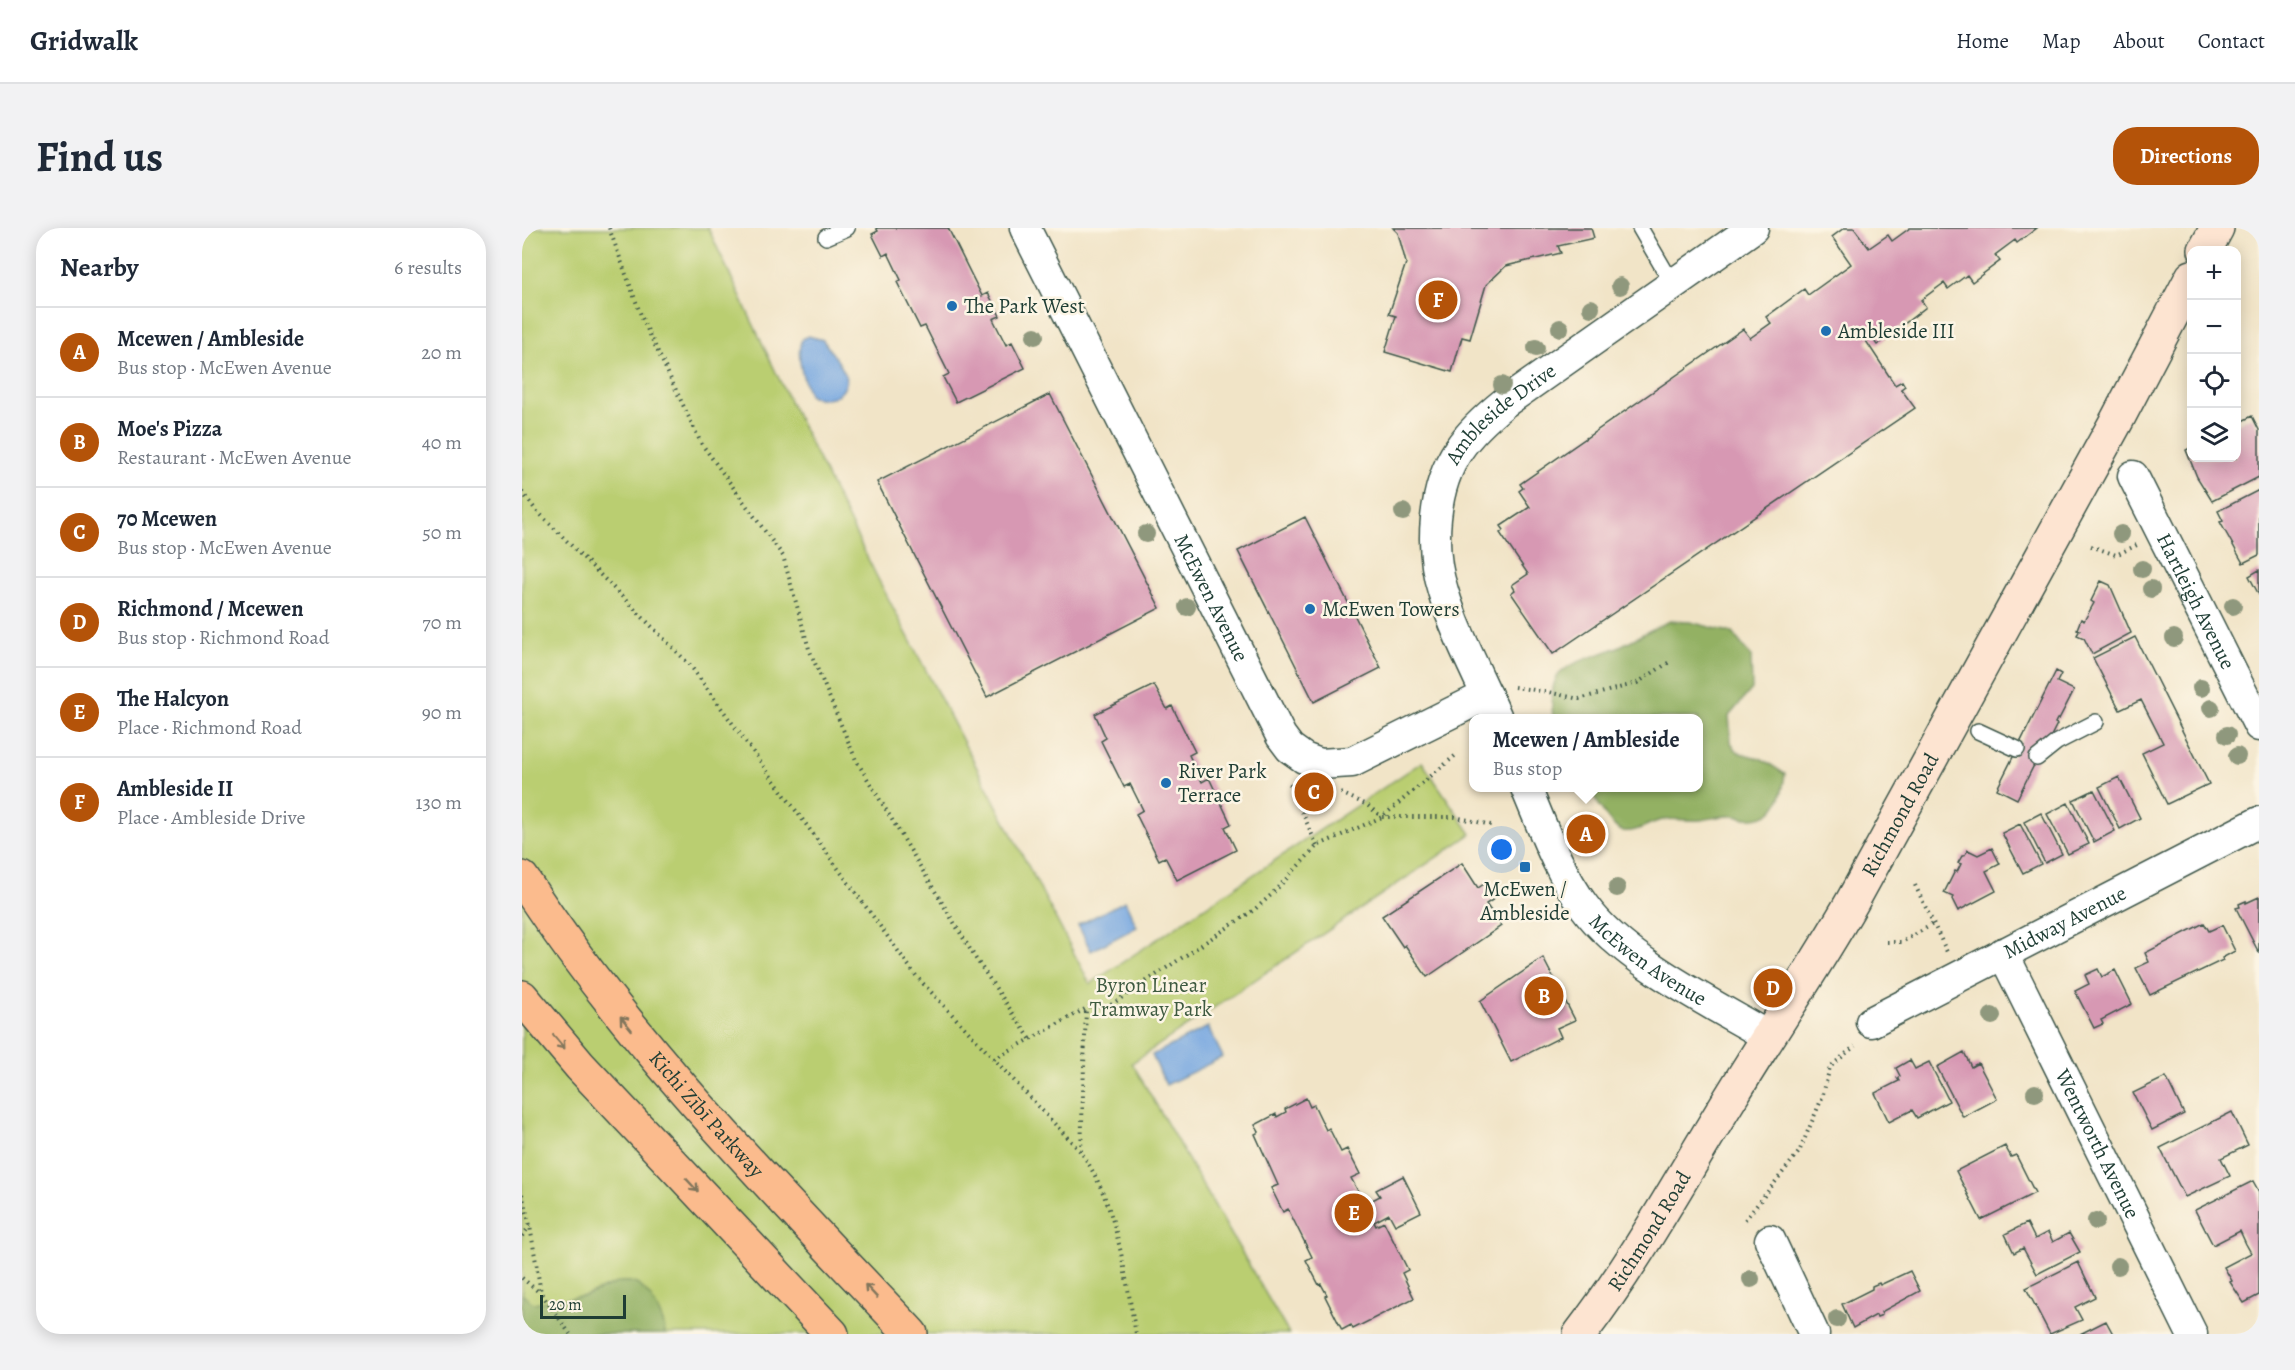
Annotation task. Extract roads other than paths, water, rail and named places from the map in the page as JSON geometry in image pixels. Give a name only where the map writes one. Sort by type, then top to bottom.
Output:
[{"type":"highway","name":"Kichi Zībī Parkway","points":[[522,878],[588,973],[659,1063],[732,1145],[911,1334]]},
{"type":"highway","points":[[522,997],[593,1081],[832,1334]]},
{"type":"main road","points":[[2207,246],[2217,228]]},
{"type":"main road","name":"Richmond Road","points":[[1580,1334],[1616,1287],[1858,892],[2117,420],[2187,287]]},
{"type":"street","name":"McEwen Avenue","points":[[1025,228],[1281,736],[1304,758],[1320,764],[1352,762],[1469,716]]},
{"type":"street","name":"Ambleside Drive","points":[[1492,707],[1449,611],[1437,566],[1437,516],[1447,473],[1459,449],[1484,420],[1504,403],[1753,228]]},
{"type":"street","name":"Hartleigh Avenue","points":[[2133,476],[2259,726]]},
{"type":"street","name":"McEwen Avenue","points":[[1474,714],[1492,707]]},
{"type":"street","name":"McEwen Avenue","points":[[1528,792],[1565,876],[1598,923],[1645,962],[1769,1037]]},
{"type":"street","name":"Midway Avenue","points":[[1871,1022],[2259,822]]},
{"type":"street","name":"Wentworth Avenue","points":[[2003,953],[2192,1334]]},
{"type":"street","points":[[1770,1240],[1814,1334]]},
{"type":"lane","points":[[826,237],[847,228]]},
{"type":"lane","points":[[1640,228],[1672,283]]},
{"type":"lane","points":[[2037,758],[2057,742],[2096,722]]},
{"type":"lane","points":[[1978,731],[2017,749]]},
{"type":"water","points":[[808,336],[823,340],[842,368],[846,383],[843,390],[833,398],[822,399],[809,395],[802,374],[799,352],[802,339]]},
{"type":"water","points":[[1125,901],[1137,927],[1091,951],[1078,925]]},
{"type":"water","points":[[1208,1027],[1223,1057],[1166,1085],[1152,1055]]},
{"type":"place","name":"Ambleside II","points":[[1438,300]]},
{"type":"place","name":"The Park West","points":[[952,306]]},
{"type":"place","name":"Ambleside III","points":[[1826,331]]},
{"type":"place","name":"McEwen Towers","points":[[1310,609]]},
{"type":"place","name":"River Park Terrace","points":[[1166,783]]},
{"type":"place","name":"70 Mcewen","points":[[1314,792]]},
{"type":"place","name":"Mcewen / Ambleside","points":[[1586,834]]},
{"type":"place","name":"McEwen / Ambleside","points":[[1525,867]]},
{"type":"place","name":"Richmond / Mcewen","points":[[1773,988]]},
{"type":"place","name":"Moe's Pizza","points":[[1544,996]]},
{"type":"place","name":"The Halcyon","points":[[1354,1213]]},
{"type":"park label","name":"Byron Linear Tramway Park","points":[[1151,997]]}]
